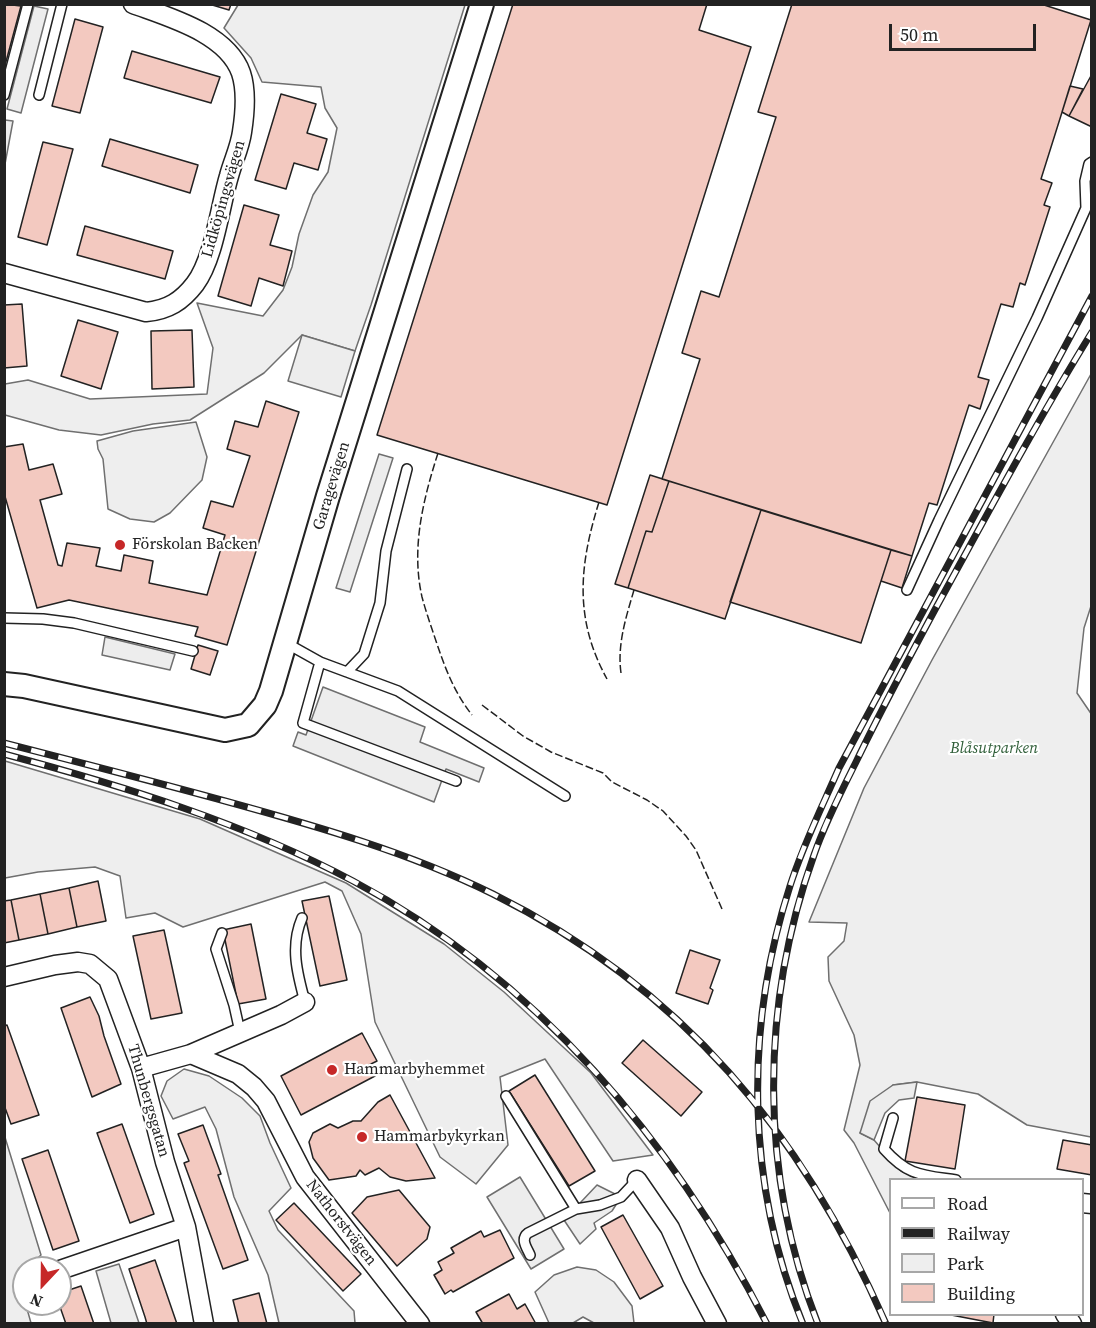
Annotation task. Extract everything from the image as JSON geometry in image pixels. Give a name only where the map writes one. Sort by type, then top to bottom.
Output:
[{"type":"street","name":"Lidköpingsvägen","points":[[4,273],[146,312],[162,311],[177,303],[196,283],[207,261],[242,135],[245,100],[241,73],[227,50],[190,25],[133,4]]},
{"type":"street","name":"Garagevägen","points":[[4,684],[24,686],[225,730],[248,725],[265,705],[482,4]]},
{"type":"street","name":"Thunbergsgatan","points":[[4,976],[78,962],[90,964],[108,979],[141,1068],[165,1162],[186,1227],[204,1323]]},
{"type":"street","points":[[141,1068],[191,1054],[281,1015],[305,1002]]},
{"type":"street","name":"Nathorstvägen","points":[[191,1054],[238,1074],[266,1101],[305,1177],[420,1323]]},
{"type":"street","points":[[637,1180],[670,1228],[692,1277],[717,1323]]},
{"type":"street","points":[[72,1265],[186,1227]]},
{"type":"lane","points":[[4,95],[28,4]]},
{"type":"lane","points":[[39,95],[62,4]]},
{"type":"lane","points":[[908,590],[939,520],[1038,318],[1086,208],[1085,181],[1089,164],[1092,162]]},
{"type":"lane","points":[[347,672],[364,654],[380,603],[386,551],[407,469]]},
{"type":"lane","points":[[4,618],[74,623],[194,651]]},
{"type":"lane","points":[[286,643],[320,662],[398,691],[566,796]]},
{"type":"lane","points":[[320,662],[303,723],[456,781]]},
{"type":"lane","points":[[302,918],[295,934],[297,974],[305,1002]]},
{"type":"lane","points":[[222,933],[216,949],[240,1032]]},
{"type":"lane","points":[[506,1096],[576,1209]]},
{"type":"lane","points":[[892,1118],[884,1149],[896,1163],[916,1174],[948,1178]]},
{"type":"lane","points":[[530,1255],[524,1241],[525,1235],[576,1209],[600,1205],[621,1197],[637,1180]]},
{"type":"green space","points":[[238,5],[465,5],[355,351],[302,335],[264,373],[190,420],[153,424],[101,435],[59,430],[5,415],[5,384],[28,380],[90,399],[207,394],[213,348],[197,303],[263,316],[283,290],[313,195],[328,172],[337,128],[325,108],[321,87],[262,82],[251,58],[224,28]]},
{"type":"green space","name":"Blåsutparken","points":[[1091,374],[1092,603],[1084,628],[1077,693],[1092,715],[1091,1137],[1027,1125],[978,1094],[917,1082],[893,1085],[860,1133],[874,1140],[901,1171],[917,1178],[889,1178],[889,1211],[854,1143],[844,1130],[860,1065],[854,1035],[829,981],[828,957],[844,941],[847,923],[809,922],[864,788],[932,660]]},
{"type":"green space","points":[[196,422],[207,457],[202,480],[170,513],[154,522],[130,519],[108,509],[103,459],[97,441],[133,431]]},
{"type":"green space","points":[[5,761],[200,819],[346,883],[444,944],[504,992],[591,1073],[653,1155],[613,1161],[545,1059],[500,1077],[508,1145],[476,1184],[440,1157],[375,1022],[361,934],[342,891],[325,882],[183,927],[155,913],[126,918],[120,876],[95,867],[38,872],[5,878]]},
{"type":"green space","points":[[184,1069],[209,1076],[242,1098],[260,1116],[291,1188],[269,1211],[278,1230],[354,1311],[355,1323],[279,1323],[268,1275],[234,1197],[216,1129],[205,1107],[173,1119],[161,1096],[167,1081]]},
{"type":"green space","points":[[4,1134],[41,1255],[12,1256],[12,1316],[29,1316],[31,1323],[5,1323]]},
{"type":"green space","points":[[119,1264],[139,1323],[111,1323],[96,1271]]},
{"type":"green space","points":[[577,1267],[596,1270],[614,1282],[632,1306],[634,1323],[594,1323],[583,1317],[573,1323],[549,1323],[535,1292],[554,1275]]},
{"type":"shaded area","points":[[34,6],[48,9],[21,113],[7,109]]},
{"type":"shaded area","points":[[4,120],[13,121],[5,164]]},
{"type":"shaded area","points":[[302,335],[355,351],[341,397],[288,381]]},
{"type":"shaded area","points":[[379,454],[393,458],[350,592],[336,588]]},
{"type":"shaded area","points":[[105,637],[175,654],[170,670],[102,655]]},
{"type":"shaded area","points":[[323,687],[425,727],[420,742],[484,768],[479,782],[446,769],[434,802],[293,746],[298,732],[306,735]]},
{"type":"shaded area","points":[[917,1082],[914,1098],[899,1100],[885,1113],[874,1140],[860,1133],[870,1101],[893,1085]]},
{"type":"shaded area","points":[[520,1177],[564,1249],[531,1269],[487,1197]]},
{"type":"shaded area","points":[[597,1185],[621,1197],[612,1211],[594,1223],[596,1229],[580,1244],[564,1220]]},
{"type":"building","points":[[4,4],[21,6],[4,69]]},
{"type":"building","points":[[209,4],[231,4],[229,10]]},
{"type":"building","points":[[513,4],[707,4],[699,30],[751,47],[607,505],[377,435]]},
{"type":"building","points":[[792,4],[1041,4],[1091,20],[1041,179],[1052,183],[1044,205],[1050,207],[1025,285],[1020,283],[1013,307],[1001,304],[978,377],[989,380],[980,409],[969,405],[937,505],[929,503],[912,556],[662,479],[700,359],[682,353],[701,291],[719,297],[776,117],[758,112]]},
{"type":"building","points":[[75,19],[103,27],[80,113],[52,106]]},
{"type":"building","points":[[132,51],[220,77],[211,103],[124,78]]},
{"type":"building","points":[[1092,74],[1092,127],[1069,116]]},
{"type":"building","points":[[1070,86],[1083,89],[1069,116],[1062,112]]},
{"type":"building","points":[[281,94],[316,104],[307,133],[327,139],[318,170],[294,163],[286,189],[255,180]]},
{"type":"building","points":[[110,139],[198,165],[190,193],[102,166]]},
{"type":"building","points":[[43,142],[73,149],[47,245],[18,237]]},
{"type":"building","points":[[244,205],[279,215],[270,245],[292,251],[283,286],[259,278],[251,306],[218,296]]},
{"type":"building","points":[[85,226],[173,251],[165,279],[77,255]]},
{"type":"building","points":[[22,304],[27,366],[4,368],[4,305]]},
{"type":"building","points":[[78,320],[118,332],[101,389],[61,376]]},
{"type":"building","points":[[192,330],[194,387],[152,389],[151,331]]},
{"type":"building","points":[[266,401],[299,412],[227,645],[195,636],[198,627],[69,600],[37,608],[4,493],[4,447],[23,444],[29,470],[53,464],[62,494],[40,500],[58,565],[62,566],[67,543],[100,548],[96,566],[121,571],[124,555],[153,561],[149,583],[207,595],[225,535],[203,528],[211,501],[233,507],[250,456],[227,449],[235,421],[258,427]]},
{"type":"building","points":[[650,475],[669,481],[652,532],[646,531],[628,588],[615,584]]},
{"type":"building","points":[[669,481],[761,510],[725,619],[628,588],[646,531],[652,532]]},
{"type":"building","points":[[761,510],[891,550],[861,643],[730,602]]},
{"type":"building","points":[[891,550],[912,556],[902,588],[881,581]]},
{"type":"building","points":[[198,645],[218,651],[210,675],[191,669]]},
{"type":"building","points":[[98,881],[106,921],[77,927],[69,888]]},
{"type":"building","points":[[69,888],[77,927],[48,934],[40,894]]},
{"type":"building","points":[[40,894],[48,934],[19,940],[11,900]]},
{"type":"building","points":[[329,896],[347,980],[320,986],[302,901]]},
{"type":"building","points":[[11,900],[19,940],[4,943],[4,901]]},
{"type":"building","points":[[251,924],[266,999],[238,1004],[223,930]]},
{"type":"building","points":[[164,930],[182,1013],[151,1019],[133,936]]},
{"type":"building","points":[[690,950],[720,960],[710,988],[713,990],[708,1004],[676,993]]},
{"type":"building","points":[[90,997],[99,1016],[121,1084],[92,1097],[61,1008]]},
{"type":"building","points":[[7,1025],[39,1115],[11,1124],[4,1105],[4,1026]]},
{"type":"building","name":"Hammarbyhemmet","points":[[362,1033],[377,1061],[369,1065],[375,1076],[301,1115],[281,1076]]},
{"type":"building","points":[[643,1040],[702,1092],[681,1116],[622,1063]]},
{"type":"building","points":[[535,1075],[595,1171],[569,1186],[509,1091]]},
{"type":"building","name":"Hammarbykyrkan","points":[[390,1095],[435,1178],[406,1181],[390,1177],[379,1168],[365,1175],[360,1170],[356,1176],[329,1180],[313,1158],[309,1142],[313,1133],[330,1124],[338,1128],[353,1121],[361,1121],[378,1102]]},
{"type":"building","points":[[917,1097],[965,1105],[955,1169],[905,1161]]},
{"type":"building","points":[[122,1124],[154,1214],[130,1223],[97,1133]]},
{"type":"building","points":[[203,1125],[248,1260],[223,1269],[184,1163],[189,1161],[178,1134]]},
{"type":"building","points":[[1063,1140],[1092,1145],[1092,1175],[1057,1169]]},
{"type":"building","points":[[48,1150],[79,1241],[53,1250],[22,1159]]},
{"type":"building","points":[[399,1190],[430,1227],[427,1239],[397,1266],[352,1213],[367,1197]]},
{"type":"building","points":[[294,1203],[361,1274],[343,1291],[276,1220]]},
{"type":"building","points":[[623,1215],[663,1286],[640,1299],[601,1227]]},
{"type":"building","points":[[500,1230],[514,1258],[453,1292],[451,1290],[445,1294],[434,1275],[442,1270],[438,1262],[454,1253],[451,1248],[481,1231],[484,1237]]},
{"type":"building","points":[[155,1260],[177,1324],[147,1324],[129,1269]]},
{"type":"building","points":[[81,1286],[94,1324],[66,1324],[63,1316],[72,1316],[72,1289]]},
{"type":"building","points":[[259,1293],[267,1324],[239,1324],[233,1300]]},
{"type":"building","points":[[509,1294],[517,1309],[525,1304],[536,1324],[483,1324],[476,1312]]},
{"type":"building","points":[[956,1316],[994,1316],[993,1323]]},
{"type":"railway","points":[[803,1324],[784,1271],[770,1217],[762,1162],[758,1106],[759,1050],[765,995],[775,940],[790,886],[839,768],[1092,296]]},
{"type":"railway","points":[[818,1324],[799,1267],[785,1209],[777,1149],[774,1090],[776,1030],[784,970],[796,912],[823,831],[876,722],[1013,467],[1092,332]]},
{"type":"railway","points":[[4,743],[225,801],[361,841],[461,879],[561,932],[622,974],[678,1021],[729,1072],[775,1128],[816,1189],[853,1254],[886,1324]]},
{"type":"railway","points":[[4,754],[94,779],[183,808],[312,860],[353,881],[420,921],[482,966],[540,1016],[594,1070],[643,1129],[689,1191],[730,1256],[767,1324]]},
{"type":"fence","points":[[438,453],[420,524],[419,579],[422,597],[443,661],[455,689],[472,715]]},
{"type":"fence","points":[[599,502],[587,548],[583,592],[589,635],[596,657],[607,679]]},
{"type":"fence","points":[[621,673],[621,642],[634,590]]},
{"type":"fence","points":[[482,705],[523,736],[551,752],[603,773],[612,782],[663,811],[696,850],[722,909]]},
{"type":"place","name":"Förskolan Backen","points":[[120,545]]},
{"type":"place","name":"Hammarbyhemmet","points":[[332,1070]]},
{"type":"place","name":"Hammarbykyrkan","points":[[362,1137]]}]
